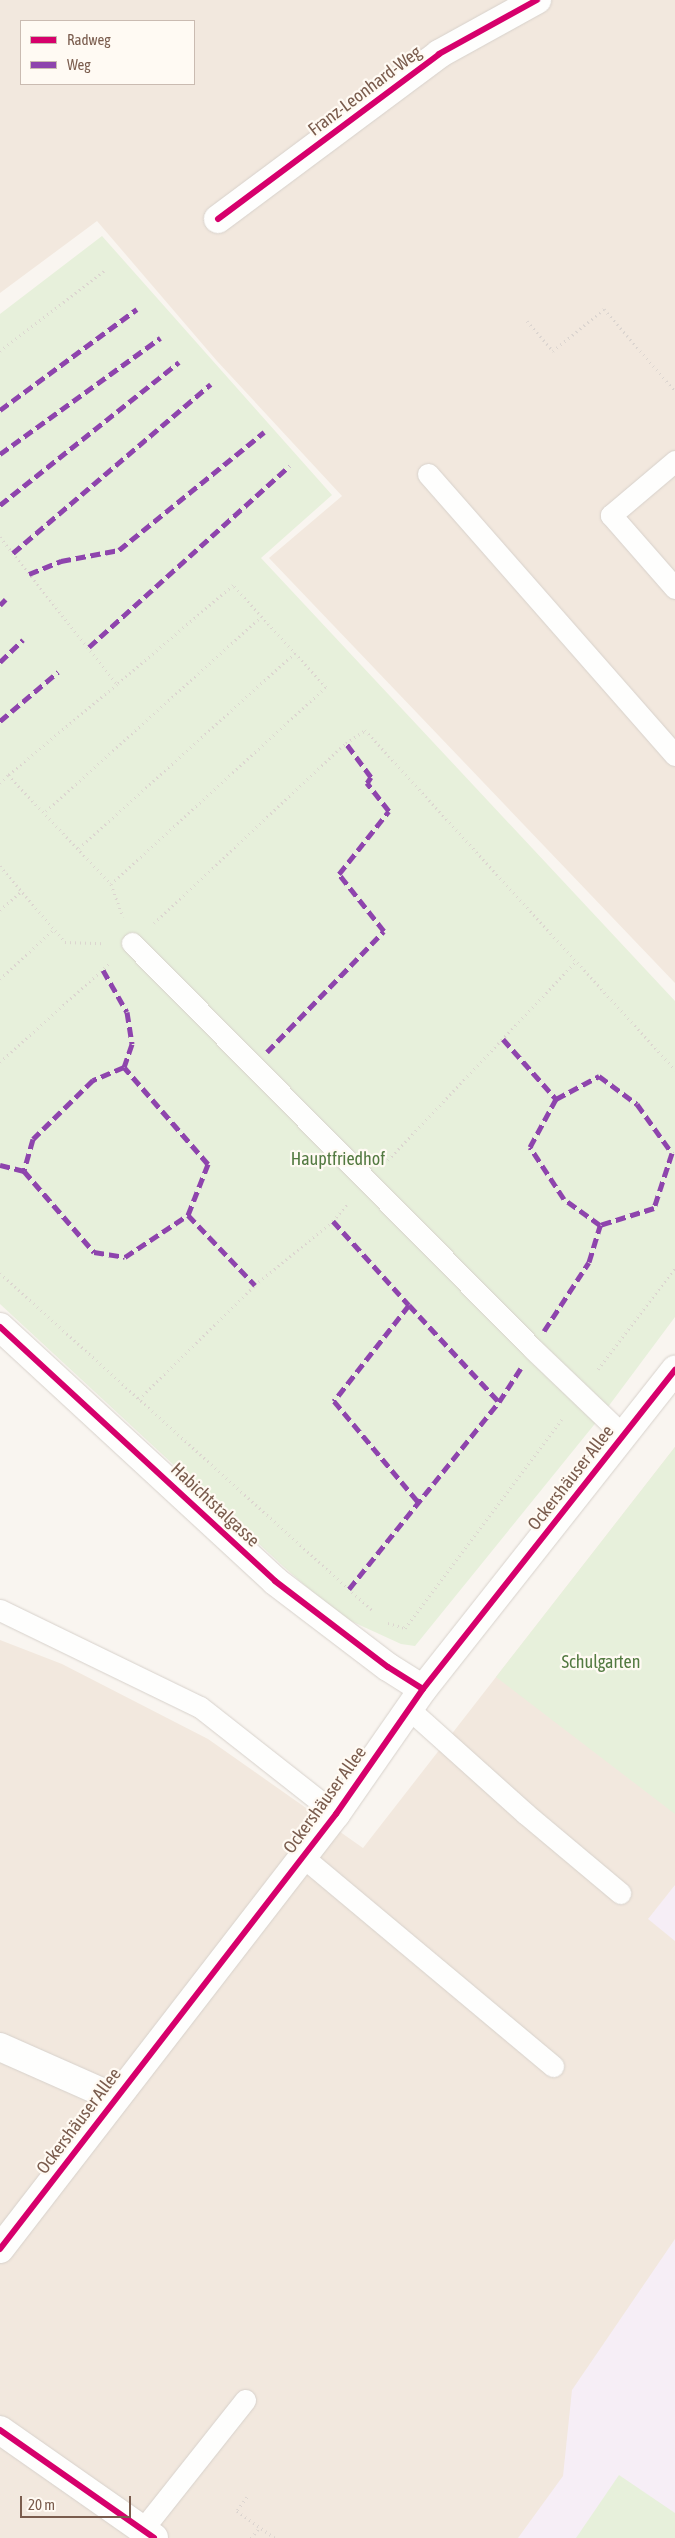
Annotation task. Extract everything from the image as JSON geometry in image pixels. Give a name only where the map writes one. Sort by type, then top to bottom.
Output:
[{"type":"street","name":"Franz-Leonhard-Weg","points":[[218,219],[439,54],[537,0]]},
{"type":"street","name":"Habichtstalgasse","points":[[2,1334],[275,1581],[416,1699]]},
{"type":"street","name":"Ockershäuser Allee","points":[[0,2249],[336,1814],[416,1699],[675,1370]]},
{"type":"street","points":[[0,2047],[115,2098]]},
{"type":"street","points":[[0,2430],[148,2534]]},
{"type":"lane","points":[[675,461],[611,515],[675,588]]},
{"type":"lane","points":[[428,474],[675,754]]},
{"type":"lane","points":[[132,943],[624,1436]]},
{"type":"lane","points":[[0,1610],[200,1707],[336,1814]]},
{"type":"lane","points":[[416,1699],[526,1814],[620,1893]]},
{"type":"lane","points":[[303,1857],[553,2066]]},
{"type":"lane","points":[[148,2534],[245,2400]]},
{"type":"path","points":[[0,351],[105,270]]},
{"type":"path","points":[[527,321],[553,351],[604,309],[675,391]]},
{"type":"path","points":[[0,537],[117,684]]},
{"type":"path","points":[[0,783],[233,585],[326,688],[111,884]]},
{"type":"path","points":[[46,811],[261,616]]},
{"type":"path","points":[[78,848],[295,653]]},
{"type":"path","points":[[0,1062],[132,943],[346,743],[364,730],[675,1070]]},
{"type":"path","points":[[8,775],[46,811],[111,884],[132,943]]},
{"type":"path","points":[[0,866],[65,942],[132,943]]},
{"type":"path","points":[[0,910],[22,891]]},
{"type":"path","points":[[0,979],[54,928]]},
{"type":"path","points":[[386,1622],[405,1628],[675,1268]]},
{"type":"path","points":[[0,1273],[379,1616]]},
{"type":"path","points":[[247,2497],[237,2510],[275,2538]]},
{"type":"path","points":[[252,2538],[260,2527]]},
{"type":"shaded area","points":[[0,0],[675,0],[675,983],[269,558],[342,496],[217,361],[97,221],[0,293]]},
{"type":"shaded area","points":[[675,1447],[675,2538],[0,2538],[0,1640],[62,1664],[208,1739],[363,1848]]},
{"type":"shaded area","points":[[675,1885],[675,1941],[648,1919]]},
{"type":"shaded area","points":[[675,2239],[675,2538],[518,2538],[563,2476],[572,2390]]},
{"type":"green space","name":"Hauptfriedhof","points":[[102,236],[332,495],[261,558],[675,1001],[675,1317],[602,1415],[415,1646],[401,1644],[340,1616],[285,1568],[0,1304],[0,314]]},
{"type":"green space","name":"Schulgarten","points":[[675,1447],[675,1814],[496,1677]]},
{"type":"green space","points":[[619,2475],[675,2513],[675,2538],[576,2538]]},
{"type":"marked path","points":[[0,410],[137,309]]},
{"type":"marked path","points":[[0,454],[160,338]]},
{"type":"marked path","points":[[0,505],[179,362]]},
{"type":"marked path","points":[[13,553],[211,384]]},
{"type":"marked path","points":[[29,574],[61,561],[119,550],[264,432]]},
{"type":"marked path","points":[[89,647],[289,466]]},
{"type":"marked path","points":[[0,605],[6,599]]},
{"type":"marked path","points":[[0,662],[23,640]]},
{"type":"marked path","points":[[0,721],[58,672]]},
{"type":"marked path","points":[[267,1052],[384,931],[339,874],[389,811],[367,783],[371,777],[346,743]]},
{"type":"marked path","points":[[103,970],[127,1012],[132,1044],[124,1067]]},
{"type":"marked path","points":[[503,1039],[556,1099],[599,1076],[637,1104],[672,1153],[654,1208],[600,1225],[564,1199],[530,1147],[556,1099]]},
{"type":"marked path","points":[[0,1165],[24,1171],[94,1252],[125,1257],[188,1215],[208,1164],[124,1067],[93,1080],[33,1139],[24,1171]]},
{"type":"marked path","points":[[188,1215],[255,1285]]},
{"type":"marked path","points":[[333,1221],[409,1305],[334,1401],[419,1503]]},
{"type":"marked path","points":[[544,1331],[589,1262],[600,1225]]},
{"type":"marked path","points":[[409,1305],[499,1402]]},
{"type":"marked path","points":[[349,1589],[499,1402],[521,1368]]},
{"type":"cycle path","points":[[218,219],[439,54],[537,0]]},
{"type":"cycle path","points":[[0,1327],[275,1581],[388,1667],[423,1689]]},
{"type":"cycle path","points":[[0,2249],[336,1814],[423,1689],[675,1370]]},
{"type":"cycle path","points":[[0,2430],[154,2538]]}]
